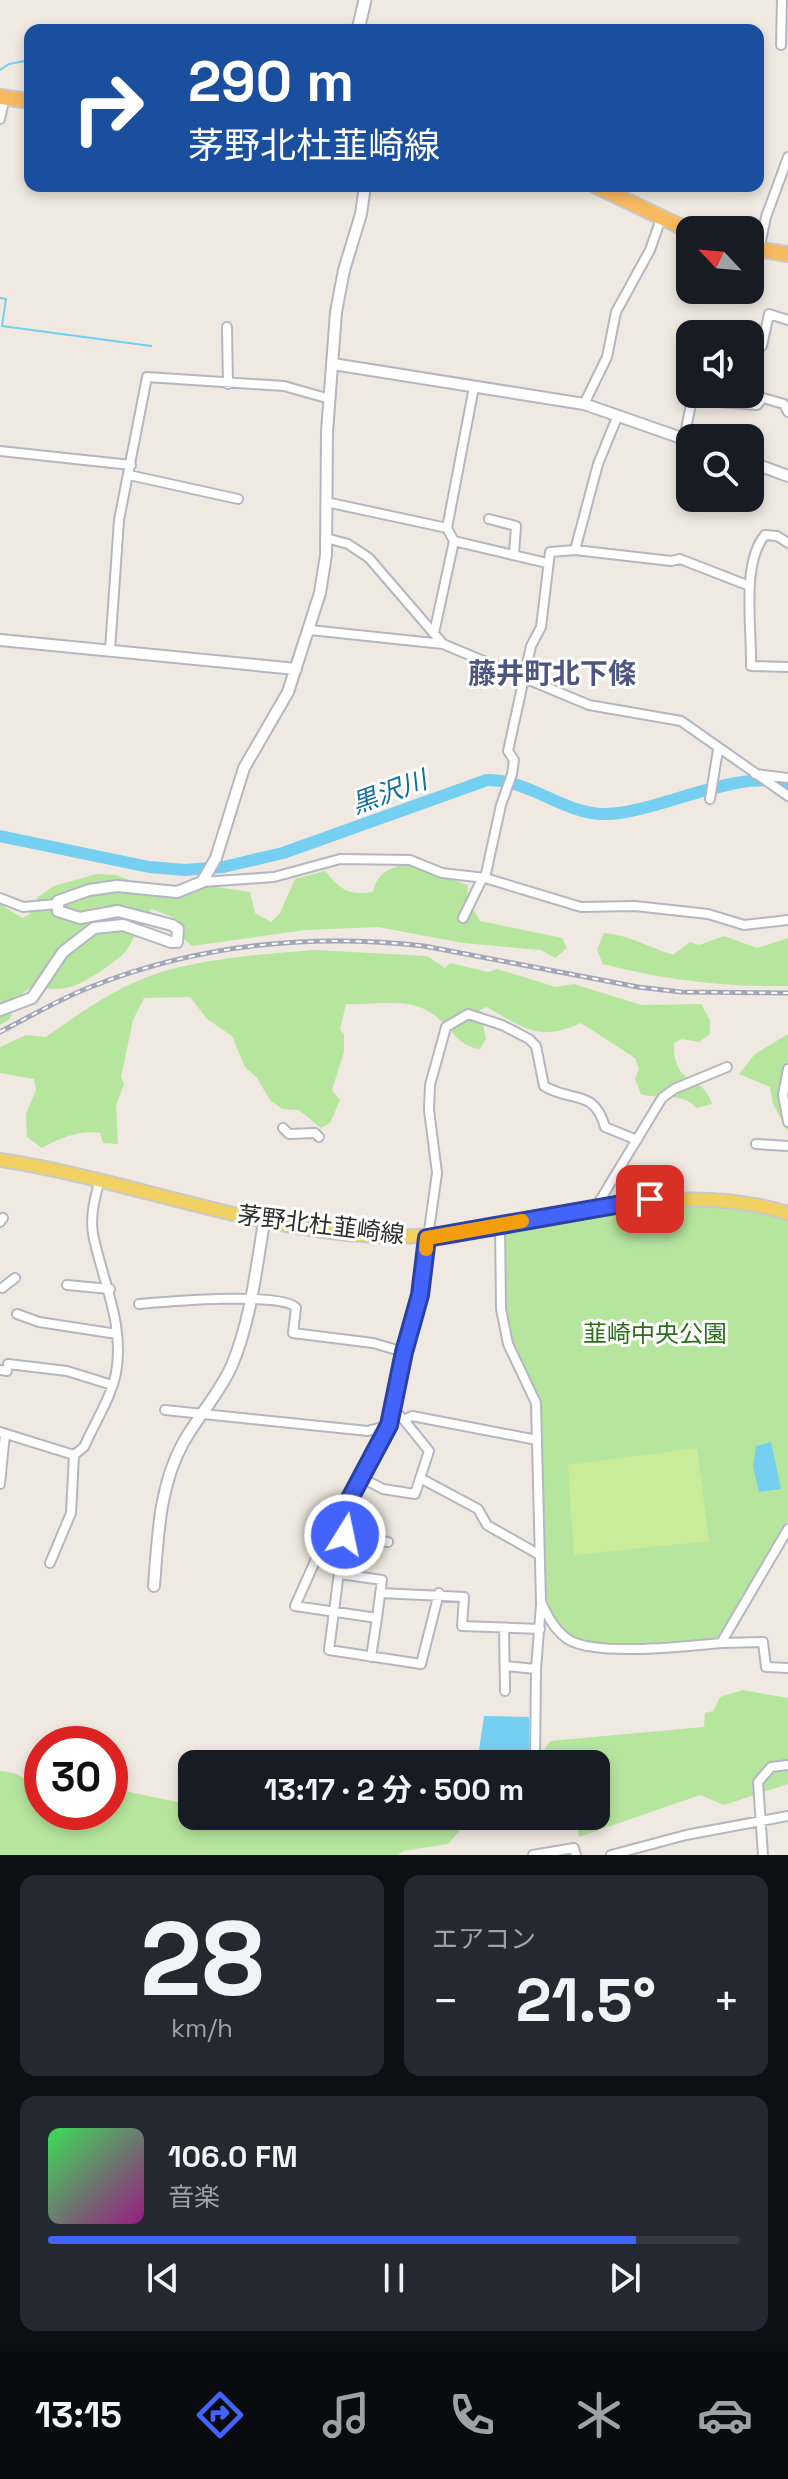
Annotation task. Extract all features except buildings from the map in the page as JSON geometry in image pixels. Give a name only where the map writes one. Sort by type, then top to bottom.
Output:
[{"type":"highway","points":[[2,97],[24,100]]},
{"type":"highway","points":[[609,192],[676,224]]},
{"type":"highway","points":[[764,250],[788,254]]},
{"type":"main road","points":[[359,24],[363,1]]},
{"type":"main road","name":"茅野北杜韮崎線","points":[[0,1160],[100,1179],[264,1222],[372,1236],[427,1238],[650,1199],[707,1198],[788,1209]]},
{"type":"street","points":[[781,45],[782,0]]},
{"type":"street","points":[[0,119],[2,97]]},
{"type":"street","points":[[764,223],[788,157]]},
{"type":"street","points":[[204,878],[213,863],[244,768],[276,716],[296,669],[320,593],[326,538],[330,399],[340,287],[364,192]]},
{"type":"street","points":[[584,404],[607,357],[616,312],[650,250],[662,216]]},
{"type":"street","points":[[764,337],[769,314],[788,320]]},
{"type":"street","points":[[227,327],[228,384]]},
{"type":"street","points":[[333,364],[584,404],[676,436]]},
{"type":"street","points":[[110,650],[118,533],[147,377],[284,386],[330,399]]},
{"type":"street","points":[[434,633],[454,541],[447,528],[474,387]]},
{"type":"street","points":[[764,398],[784,404],[788,412]]},
{"type":"street","points":[[575,550],[598,464],[618,415]]},
{"type":"street","points":[[0,451],[130,470],[238,499]]},
{"type":"street","points":[[764,467],[788,476]]},
{"type":"street","points":[[326,502],[447,528]]},
{"type":"street","points":[[489,519],[516,526],[514,554]]},
{"type":"street","points":[[788,543],[777,536],[765,535],[761,539],[747,585],[752,611],[751,666],[788,667]]},
{"type":"street","points":[[326,538],[348,544],[369,558],[443,644]]},
{"type":"street","points":[[454,541],[547,563]]},
{"type":"street","points":[[463,918],[484,877],[512,774],[514,760],[508,751],[531,646],[541,627],[550,552],[575,550],[680,559],[747,585]]},
{"type":"street","points":[[310,630],[443,644],[589,705],[681,721],[718,750],[787,795]]},
{"type":"street","points":[[0,640],[296,669]]},
{"type":"street","points":[[712,794],[718,750]]},
{"type":"street","points":[[756,775],[788,778]]},
{"type":"street","points":[[0,898],[23,907],[57,904],[89,890],[117,886],[177,892],[204,878],[274,877],[340,859],[355,858],[410,860],[442,873],[484,877],[581,907],[635,906],[708,914],[744,925],[788,920]]},
{"type":"street","points":[[0,1010],[32,998],[63,952],[94,928],[123,925],[171,942],[179,936],[178,929],[172,925],[134,914],[107,911],[80,918],[69,917],[58,911],[57,904]]},
{"type":"street","points":[[377,1618],[295,1606],[329,1530],[362,1478],[389,1425],[420,1295],[437,1173],[429,1110],[430,1085],[446,1027],[468,1014],[522,1033],[536,1046],[544,1086],[590,1101],[600,1110],[605,1127],[637,1140]]},
{"type":"street","points":[[600,1207],[599,1202],[662,1098],[674,1089],[727,1067]]},
{"type":"street","points":[[788,1069],[783,1095],[788,1122]]},
{"type":"street","points":[[283,1128],[289,1134],[315,1133],[319,1137]]},
{"type":"street","points":[[756,1144],[788,1146]]},
{"type":"street","points":[[50,1563],[71,1513],[74,1455],[84,1447],[112,1385],[117,1334],[110,1289],[93,1234],[92,1211],[100,1179]]},
{"type":"street","points":[[154,1586],[161,1502],[182,1446],[231,1368],[242,1341],[264,1222]]},
{"type":"street","points":[[500,1225],[501,1309],[508,1344],[536,1403],[541,1602],[535,1750]]},
{"type":"street","points":[[2,1288],[15,1278]]},
{"type":"street","points":[[67,1285],[110,1289]]},
{"type":"street","points":[[139,1304],[251,1299],[294,1303],[293,1333],[373,1343],[404,1352]]},
{"type":"street","points":[[17,1314],[39,1322],[117,1334]]},
{"type":"street","points":[[5,1369],[67,1371],[112,1385]]},
{"type":"street","points":[[362,1478],[383,1489],[415,1494],[429,1451],[393,1409]]},
{"type":"street","points":[[165,1410],[368,1431],[389,1425]]},
{"type":"street","points":[[404,1420],[412,1416],[537,1440]]},
{"type":"street","points":[[0,1484],[2,1433],[74,1455]]},
{"type":"street","points":[[420,1478],[478,1509],[487,1525],[538,1554]]},
{"type":"street","points":[[348,1502],[329,1650],[421,1664],[439,1593]]},
{"type":"street","points":[[726,1643],[728,1632],[788,1529]]},
{"type":"street","points":[[345,1535],[388,1542]]},
{"type":"street","points":[[340,1574],[382,1580],[371,1657]]},
{"type":"street","points":[[380,1593],[439,1593],[464,1597],[462,1626],[540,1629]]},
{"type":"street","points":[[541,1602],[564,1636],[596,1649],[763,1642],[766,1667],[788,1668]]},
{"type":"street","points":[[504,1628],[505,1691]]},
{"type":"street","points":[[505,1666],[536,1669]]},
{"type":"street","points":[[763,1855],[758,1782],[761,1774],[771,1767],[788,1765]]},
{"type":"street","points":[[611,1855],[788,1816]]},
{"type":"street","points":[[533,1855],[574,1848],[576,1855]]},
{"type":"green space","points":[[406,864],[468,885],[467,898],[480,921],[562,938],[567,948],[555,958],[541,950],[463,943],[378,927],[305,930],[192,946],[182,937],[175,918],[152,909],[125,953],[116,960],[73,986],[28,989],[16,1004],[10,1019],[0,1025],[0,904],[22,918],[29,915],[38,897],[54,886],[97,874],[116,875],[140,884],[184,887],[191,883],[250,892],[255,913],[271,922],[280,913],[295,879],[325,871],[346,890],[373,892],[384,873]]},
{"type":"green space","points":[[604,933],[673,955],[690,942],[699,945],[724,936],[757,948],[788,938],[788,986],[694,981],[603,964],[597,950]]},
{"type":"green space","points":[[315,950],[427,956],[445,968],[450,963],[488,972],[497,969],[556,987],[574,984],[641,1005],[701,1004],[710,1020],[710,1034],[699,1042],[682,1039],[674,1043],[675,1058],[683,1074],[702,1087],[712,1104],[696,1108],[684,1099],[641,1094],[635,1079],[639,1069],[635,1058],[581,1023],[554,1032],[542,1032],[522,1027],[487,1007],[480,1010],[486,1039],[480,1049],[459,1040],[438,1018],[421,1008],[400,1003],[346,1004],[340,1030],[344,1034],[344,1052],[332,1090],[340,1100],[330,1123],[321,1128],[299,1110],[282,1109],[270,1100],[257,1078],[245,1067],[232,1036],[207,1019],[190,997],[144,998],[133,1020],[121,1077],[124,1084],[116,1106],[118,1144],[103,1143],[100,1133],[85,1133],[63,1138],[42,1148],[27,1137],[26,1114],[36,1090],[34,1079],[0,1073],[0,1047],[26,1035],[46,1037],[115,992],[159,973],[226,959]]},
{"type":"green space","points":[[788,1034],[788,1132],[773,1104],[770,1087],[739,1074],[755,1054]]},
{"type":"green space","name":"韮崎中央公園","points":[[707,1201],[788,1220],[788,1521],[720,1639],[591,1643],[568,1633],[558,1623],[545,1591],[540,1410],[508,1327],[503,1284],[503,1227],[647,1202]]},
{"type":"green space","points":[[697,1448],[709,1541],[574,1555],[568,1465]]},
{"type":"green space","points":[[743,1690],[788,1698],[788,1784],[724,1805],[700,1795],[610,1826],[610,1750],[544,1750],[550,1741],[704,1727],[705,1713],[713,1711],[720,1697]]},
{"type":"green space","points":[[0,1771],[24,1778],[24,1830],[128,1830],[128,1792],[178,1802],[178,1830],[460,1830],[448,1844],[403,1851],[398,1855],[0,1855]]},
{"type":"green space","points":[[578,1830],[599,1830],[579,1837]]},
{"type":"water","points":[[771,1442],[781,1489],[759,1492],[753,1467],[756,1446]]},
{"type":"water","points":[[484,1716],[529,1717],[529,1750],[479,1750]]},
{"type":"waterway","points":[[0,70],[9,64],[24,61]]},
{"type":"waterway","points":[[0,298],[6,299],[2,326],[151,346]]},
{"type":"waterway","name":"黒沢川","points":[[0,836],[149,867],[185,870],[223,867],[283,853],[487,780],[518,785],[576,809],[606,814],[626,812],[746,781],[768,780],[788,784]]},
{"type":"railway","points":[[0,1032],[55,1003],[128,973],[211,952],[296,942],[381,942],[424,946],[638,987],[681,992],[788,993]]},
{"type":"slow traffic","points":[[426,1249],[427,1238],[522,1221]]},
{"type":"district","name":"藤井町北下條","points":[[552,673]]},
{"type":"route","points":[[345,1535],[348,1502],[389,1425],[420,1295],[427,1238],[650,1199]]}]
